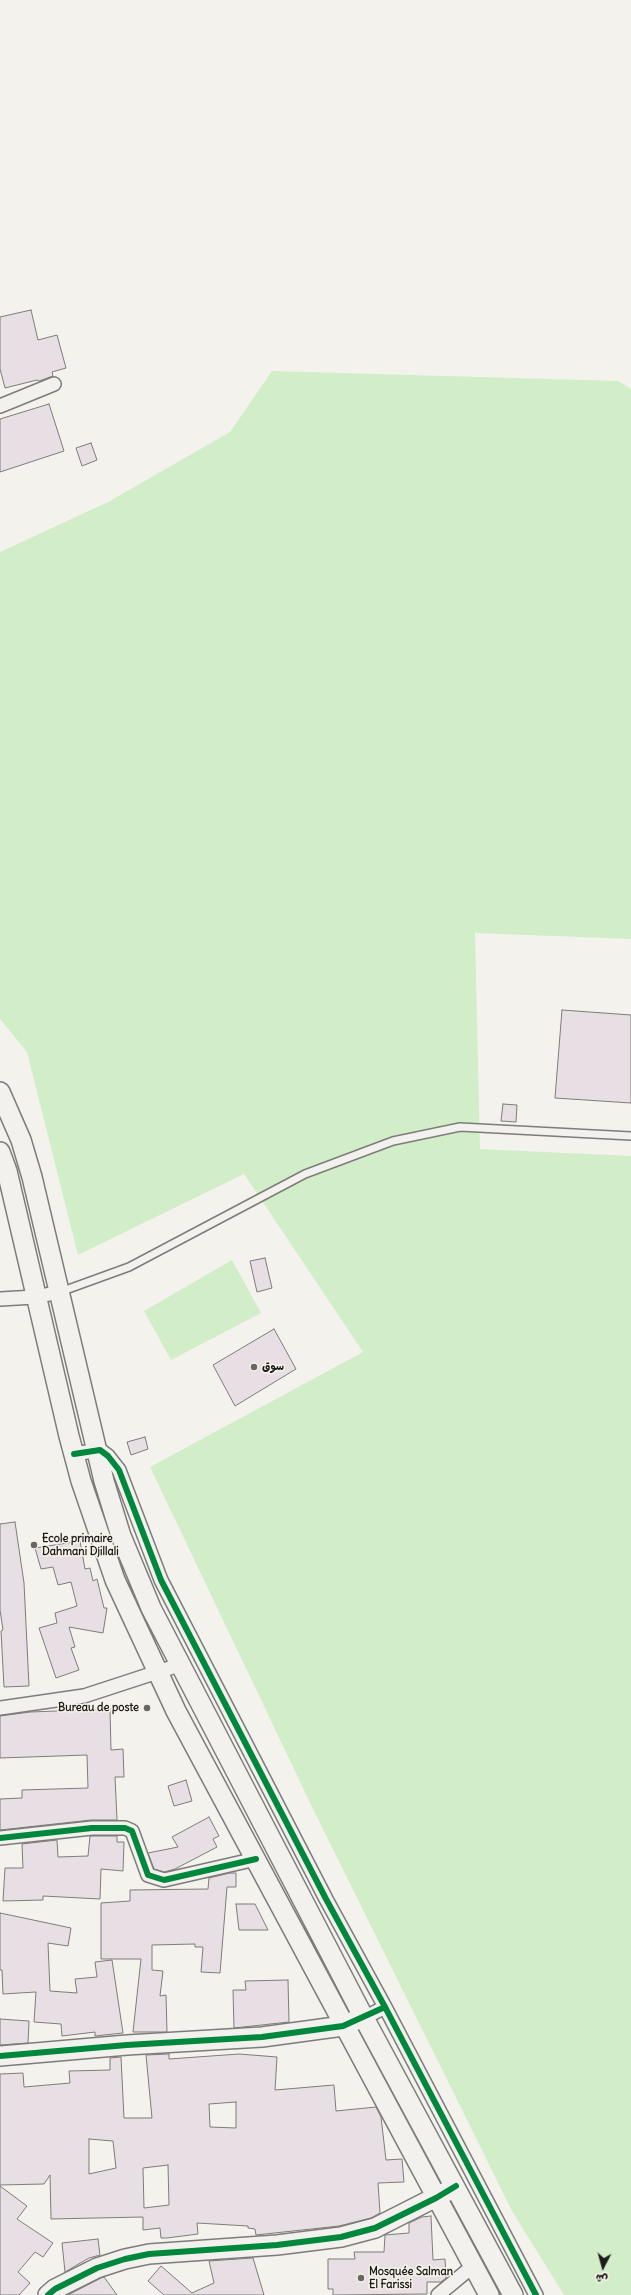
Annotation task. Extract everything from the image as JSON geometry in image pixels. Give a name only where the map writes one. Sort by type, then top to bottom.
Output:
[{"type":"main road","points":[[0,1092],[21,1140],[60,1292],[96,1450],[121,1536],[151,1608],[364,2018],[456,2186],[513,2295]]},
{"type":"main road","points":[[0,1152],[7,1171],[35,1297],[81,1481],[115,1580],[157,1673],[343,2026],[489,2295]]},
{"type":"main road","points":[[0,2056],[128,2045],[262,2037],[343,2026],[364,2018]]},
{"type":"main road","points":[[48,2295],[55,2289],[97,2268],[125,2259],[149,2254],[277,2245],[341,2237],[375,2228],[436,2198],[456,2186]]},
{"type":"street","points":[[0,406],[54,384]]},
{"type":"street","points":[[0,1299],[35,1297],[60,1292]]},
{"type":"street","points":[[74,1454],[96,1450],[108,1456],[119,1470],[161,1580],[326,1899],[385,2007],[536,2295]]},
{"type":"street","points":[[0,1708],[84,1696],[180,1665]]},
{"type":"street","points":[[0,1838],[92,1828],[125,1828],[132,1831],[148,1875],[164,1880],[256,1859]]},
{"type":"street","points":[[364,2018],[385,2007]]},
{"type":"street","points":[[438,2295],[473,2266]]},
{"type":"lane","points":[[60,1292],[129,1267],[305,1174],[393,1141],[460,1127],[631,1136]]},
{"type":"green space","points":[[272,371],[618,381],[631,389],[631,939],[475,933],[480,1149],[631,1156],[631,2295],[564,2295],[512,2211],[314,1811],[150,1467],[363,1352],[244,1174],[78,1255],[27,1052],[0,1019],[0,552],[108,502],[230,432]]},
{"type":"green space","points":[[232,1260],[261,1313],[171,1360],[144,1311]]},
{"type":"building","points":[[31,310],[38,340],[57,335],[66,368],[52,372],[53,376],[39,381],[37,380],[5,388],[0,369],[0,317]]},
{"type":"building","points":[[49,404],[64,451],[0,472],[0,419]]},
{"type":"building","points":[[91,443],[97,460],[82,466],[76,448]]},
{"type":"building","points":[[562,1010],[631,1015],[631,1103],[555,1098]]},
{"type":"building","points":[[503,1104],[517,1105],[516,1122],[501,1121]]},
{"type":"building","points":[[265,1258],[272,1288],[257,1292],[250,1261]]},
{"type":"building","name":"سوق","points":[[274,1329],[296,1369],[235,1406],[213,1365]]},
{"type":"building","points":[[145,1437],[148,1449],[131,1455],[127,1442]]},
{"type":"building","points":[[15,1522],[24,1583],[29,1686],[4,1687],[1,1631],[3,1630],[0,1610],[0,1524]]},
{"type":"building","points":[[80,1541],[85,1569],[90,1568],[93,1581],[97,1579],[104,1608],[107,1608],[103,1633],[69,1627],[75,1647],[71,1648],[79,1670],[56,1678],[39,1628],[57,1623],[55,1613],[77,1606],[71,1582],[58,1585],[53,1567],[41,1569],[35,1548]]},
{"type":"building","points":[[110,1709],[111,1750],[123,1749],[124,1777],[115,1777],[117,1820],[91,1820],[0,1830],[0,1799],[22,1798],[22,1790],[88,1788],[87,1755],[0,1758],[0,1716],[30,1712]]},
{"type":"building","points":[[186,1780],[192,1801],[174,1806],[168,1786]]},
{"type":"building","points":[[209,1817],[219,1836],[213,1839],[217,1847],[175,1869],[164,1872],[154,1869],[148,1853],[178,1847],[172,1837]]},
{"type":"building","points":[[90,1836],[117,1836],[117,1842],[124,1842],[123,1871],[101,1869],[100,1899],[43,1896],[43,1900],[3,1901],[5,1868],[23,1868],[22,1844],[57,1840],[58,1857],[88,1856]]},
{"type":"building","points":[[236,1873],[236,1887],[227,1887],[220,1973],[201,1972],[203,1947],[195,1947],[195,1944],[152,1945],[152,1970],[163,1971],[160,1996],[166,1995],[167,2032],[133,2032],[141,1959],[101,1959],[101,1903],[130,1901],[130,1890],[208,1889],[209,1878]]},
{"type":"building","points":[[236,1904],[255,1904],[268,1930],[239,1930]]},
{"type":"building","points":[[0,1913],[71,1928],[68,1946],[48,1943],[50,1991],[77,1993],[75,1979],[97,1977],[95,1962],[112,1960],[123,2033],[95,2036],[95,2032],[62,2036],[61,2024],[34,2022],[36,1992],[3,1994],[2,1970],[0,1970]]},
{"type":"building","points":[[288,1980],[289,2022],[234,2028],[233,1990],[246,1990],[245,1981]]},
{"type":"building","points":[[0,2019],[29,2021],[28,2043],[0,2045]]},
{"type":"building","points":[[169,2054],[169,2059],[239,2054],[277,2057],[275,2090],[334,2085],[336,2111],[376,2107],[381,2117],[386,2160],[402,2159],[404,2182],[378,2183],[380,2213],[371,2218],[339,2226],[256,2235],[255,2229],[248,2228],[248,2226],[197,2223],[198,2234],[167,2238],[161,2238],[160,2228],[143,2230],[143,2217],[51,2219],[50,2175],[44,2184],[0,2185],[0,2074],[23,2073],[24,2087],[70,2083],[69,2071],[110,2070],[110,2058],[121,2057],[124,2118],[152,2118],[146,2055]],"holes":[[[236,2102],[236,2128],[210,2127],[209,2104]],[[89,2139],[113,2141],[116,2168],[89,2174]],[[168,2165],[169,2205],[144,2208],[143,2168]]]},
{"type":"building","points":[[0,2186],[27,2206],[17,2219],[53,2243],[43,2257],[35,2252],[18,2272],[30,2283],[19,2295],[0,2295]]},
{"type":"building","points":[[431,2216],[433,2260],[445,2259],[446,2278],[441,2282],[427,2282],[427,2294],[333,2295],[333,2289],[328,2289],[328,2259],[355,2259],[354,2252],[384,2252],[385,2235],[409,2233],[409,2223],[422,2217]]},
{"type":"building","points":[[98,2239],[100,2255],[89,2258],[65,2272],[62,2243]]},
{"type":"building","points":[[253,2258],[264,2295],[164,2295],[148,2281],[161,2266],[192,2293],[214,2283],[209,2261]]},
{"type":"building","points":[[104,2277],[117,2295],[68,2295],[101,2278]]},
{"type":"cycle path","points":[[74,1454],[100,1450],[108,1456],[119,1470],[161,1580],[326,1899],[385,2007],[536,2295]]},
{"type":"cycle path","points":[[0,1838],[92,1828],[125,1828],[132,1831],[148,1875],[164,1880],[256,1859]]},
{"type":"cycle path","points":[[0,2056],[127,2045],[262,2037],[343,2026],[385,2007]]},
{"type":"cycle path","points":[[48,2295],[55,2289],[97,2268],[125,2259],[149,2254],[277,2245],[341,2237],[375,2228],[436,2198],[456,2186]]},
{"type":"place","name":"سوق","points":[[254,1367]]},
{"type":"place","name":"Ecole primaire Dahmani Djillali","points":[[34,1545]]},
{"type":"place","name":"Bureau de poste","points":[[147,1708]]},
{"type":"place","name":"Mosquée Salman El Farissi","points":[[361,2278]]}]
